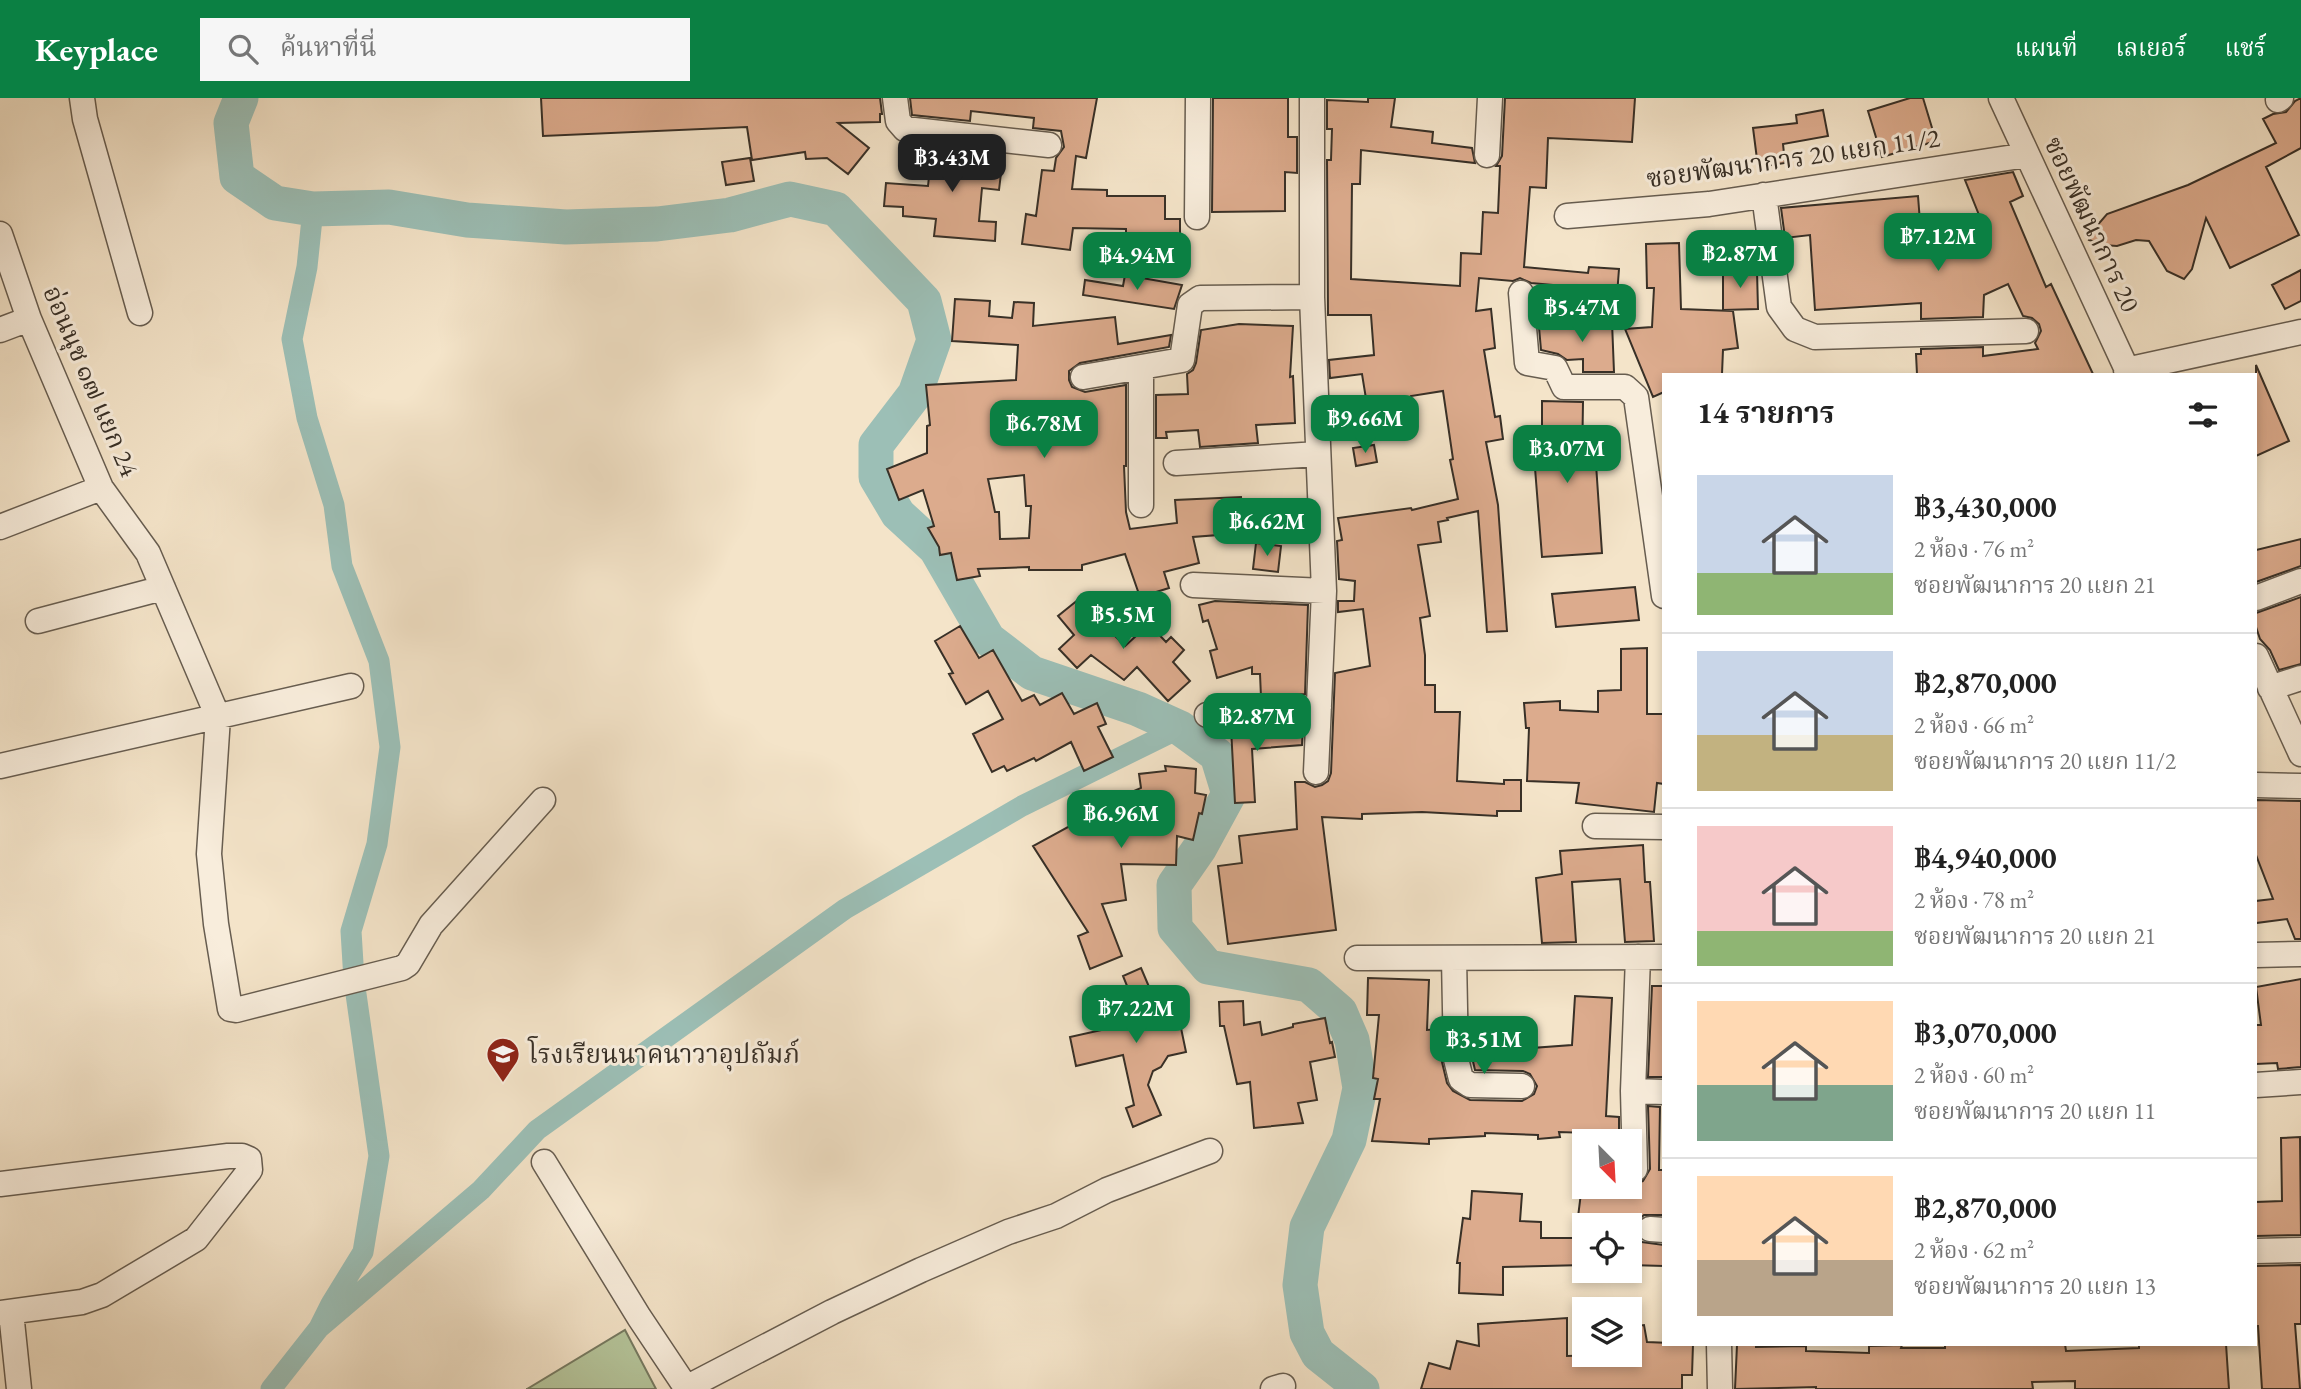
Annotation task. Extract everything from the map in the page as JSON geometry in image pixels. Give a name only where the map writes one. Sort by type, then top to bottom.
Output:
[{"type":"street","points":[[82,98],[85,119],[140,313]]},
{"type":"street","points":[[895,98],[898,121],[905,129],[1049,145]]},
{"type":"street","points":[[1197,217],[1198,98]]},
{"type":"street","points":[[1312,98],[1312,297],[1324,591],[1315,772]]},
{"type":"street","points":[[1487,155],[1490,98]]},
{"type":"street","name":"ซอยพัฒนาการ 20","points":[[2001,98],[2127,372]]},
{"type":"street","name":"ซอยพัฒนาการ 20 แยก 11/2","points":[[1567,216],[1709,204],[2027,155]]},
{"type":"street","points":[[1763,195],[1779,307],[1795,329],[1815,337],[2026,331]]},
{"type":"street","name":"อ่อนนุช ๑๗ แยก 24","points":[[0,234],[29,319],[101,488],[148,552],[218,717],[209,855],[218,937],[230,1009],[236,1010],[402,968],[408,964],[431,925],[543,800]]},
{"type":"street","points":[[1521,293],[1527,363],[1555,368],[1564,387],[1625,387],[1636,397],[1662,582]]},
{"type":"street","points":[[1083,377],[1182,360],[1190,305],[1194,300],[1312,297]]},
{"type":"street","points":[[0,330],[29,319]]},
{"type":"street","points":[[2127,372],[2301,332]]},
{"type":"street","points":[[1141,368],[1141,505]]},
{"type":"street","points":[[1176,463],[1318,454]]},
{"type":"street","points":[[0,527],[101,488]]},
{"type":"street","points":[[2257,598],[2301,581]]},
{"type":"street","points":[[1193,585],[1324,591]]},
{"type":"street","points":[[38,621],[163,588]]},
{"type":"street","points":[[2257,660],[2301,754]]},
{"type":"street","points":[[2270,688],[2301,678]]},
{"type":"street","points":[[0,766],[351,686]]},
{"type":"street","points":[[1207,715],[1318,708]]},
{"type":"street","points":[[2257,785],[2301,786]]},
{"type":"street","points":[[1595,825],[1662,827]]},
{"type":"street","points":[[2257,954],[2301,954]]},
{"type":"street","points":[[1634,1129],[1637,957]]},
{"type":"street","points":[[1357,958],[1662,957]]},
{"type":"street","points":[[1454,958],[1457,1059],[1461,1079],[1470,1085],[1522,1086]]},
{"type":"street","points":[[2257,1085],[2301,1082]]},
{"type":"street","points":[[1633,1091],[1662,1092]]},
{"type":"street","points":[[544,1162],[639,1317],[687,1389],[832,1312],[921,1270],[1008,1232],[1056,1216],[1107,1191],[1210,1151]]},
{"type":"street","points":[[0,1184],[228,1156],[242,1156],[249,1160],[250,1170],[196,1239],[91,1299],[6,1313],[19,1389]]},
{"type":"street","points":[[2257,1251],[2301,1250]]},
{"type":"street","points":[[1719,1346],[1720,1389]]},
{"type":"green space","points":[[625,1330],[656,1389],[527,1389]]},
{"type":"building","points":[[541,98],[880,98],[882,114],[880,122],[838,123],[869,148],[848,174],[827,158],[806,159],[805,152],[752,160],[747,127],[543,136]]},
{"type":"building","points":[[910,98],[1097,98],[1086,158],[1076,156],[1072,189],[1107,190],[1107,196],[1165,196],[1165,219],[1180,219],[1180,244],[1126,244],[1126,229],[1073,228],[1070,250],[1022,244],[1026,214],[1036,216],[1042,170],[1054,171],[1056,158],[1064,147],[1061,131],[1033,128],[1034,118],[971,111],[970,121],[912,115]]},
{"type":"building","points":[[1213,98],[1288,98],[1288,137],[1297,137],[1297,173],[1285,172],[1285,211],[1212,212]]},
{"type":"building","points":[[1368,98],[1395,98],[1391,127],[1433,132],[1432,143],[1472,148],[1475,163],[1361,150],[1360,184],[1352,184],[1351,279],[1460,286],[1461,253],[1481,254],[1483,212],[1498,213],[1500,166],[1496,166],[1502,156],[1505,98],[1635,98],[1632,142],[1548,138],[1546,188],[1530,187],[1524,267],[1588,273],[1589,267],[1619,269],[1616,308],[1611,297],[1611,306],[1596,305],[1596,289],[1531,283],[1520,278],[1513,281],[1479,278],[1476,311],[1491,309],[1495,348],[1484,350],[1495,417],[1500,416],[1503,439],[1486,442],[1498,505],[1507,631],[1487,632],[1478,511],[1438,522],[1441,542],[1418,545],[1430,616],[1420,618],[1425,655],[1425,685],[1435,685],[1435,712],[1460,712],[1457,781],[1504,784],[1504,780],[1521,780],[1521,811],[1497,811],[1497,816],[1422,812],[1362,814],[1362,819],[1322,817],[1336,930],[1228,944],[1218,866],[1242,863],[1239,836],[1297,829],[1295,782],[1305,782],[1315,787],[1328,781],[1331,773],[1335,673],[1370,666],[1363,609],[1338,612],[1338,601],[1354,601],[1355,581],[1339,579],[1337,541],[1342,540],[1338,518],[1412,510],[1458,499],[1450,460],[1453,459],[1443,391],[1411,396],[1413,409],[1369,417],[1362,374],[1330,378],[1329,360],[1374,355],[1371,315],[1328,315],[1327,160],[1331,160],[1332,129],[1327,129],[1327,100],[1368,102]]},
{"type":"building","points":[[1910,98],[1923,98],[1936,141],[1882,157],[1868,111]]},
{"type":"building","points":[[2301,98],[2301,148],[2266,167],[2299,235],[2230,268],[2206,218],[2192,269],[2184,279],[2167,271],[2149,241],[2136,240],[2117,246],[2089,240],[2107,214],[2188,185],[2276,143],[2263,119],[2286,112]]},
{"type":"building","points":[[1823,110],[1828,136],[1783,144],[1785,163],[1758,167],[1753,128],[1797,123],[1796,115]]},
{"type":"building","points":[[932,149],[1003,156],[999,190],[982,188],[979,221],[996,222],[995,241],[934,236],[936,219],[903,216],[903,207],[884,206],[886,183],[928,186]]},
{"type":"building","points":[[750,158],[754,181],[726,185],[722,162]]},
{"type":"building","points":[[2013,172],[2023,196],[2010,202],[2046,287],[2051,284],[2093,373],[1917,373],[1916,354],[1921,354],[1921,349],[1983,347],[1983,356],[2038,349],[2035,343],[2041,331],[2039,324],[2032,318],[2023,316],[2008,284],[1984,295],[1983,317],[1921,319],[1921,303],[1815,310],[1810,235],[1785,238],[1781,208],[1918,196],[1920,222],[1940,220],[1941,237],[1981,220],[1965,180]]},
{"type":"building","points":[[1679,243],[1681,309],[1733,311],[1738,348],[1723,350],[1722,373],[1662,373],[1662,393],[1653,397],[1625,329],[1652,327],[1654,288],[1647,288],[1646,244]]},
{"type":"building","points":[[2301,270],[2301,301],[2285,309],[2272,285]]},
{"type":"building","points":[[1723,271],[1757,271],[1758,309],[1723,310]]},
{"type":"building","points":[[1125,275],[1182,285],[1174,309],[1083,295],[1085,280],[1123,286]]},
{"type":"building","points":[[955,299],[990,301],[989,316],[1012,318],[1014,302],[1034,303],[1033,326],[1115,317],[1118,344],[1171,335],[1169,347],[1080,363],[1069,371],[1069,380],[1072,387],[1085,392],[1126,385],[1124,466],[1126,512],[1130,529],[1177,523],[1175,500],[1241,497],[1244,533],[1193,537],[1199,563],[1164,572],[1169,588],[1140,597],[1125,554],[1082,565],[1082,570],[1029,570],[1029,567],[978,569],[980,576],[957,580],[951,553],[940,555],[939,547],[928,528],[934,526],[923,490],[899,500],[887,469],[927,453],[927,426],[930,425],[926,385],[1016,380],[1018,345],[952,341]],"holes":[[[1024,475],[1026,506],[1031,506],[1029,538],[1000,539],[999,512],[995,512],[988,479]]]},
{"type":"building","points":[[1612,322],[1614,372],[1583,372],[1583,359],[1567,360],[1558,354],[1541,350],[1539,327]]},
{"type":"building","points":[[1239,324],[1293,326],[1290,377],[1293,376],[1295,423],[1256,425],[1258,443],[1200,447],[1198,430],[1166,432],[1167,438],[1156,438],[1156,395],[1188,394],[1187,374],[1193,370],[1196,363],[1201,330]]},
{"type":"building","points":[[2256,365],[2289,441],[2257,456],[2257,373]]},
{"type":"building","points":[[1542,401],[1583,402],[1582,465],[1596,464],[1602,553],[1542,557],[1535,468],[1542,468]]},
{"type":"building","points":[[1374,445],[1377,462],[1356,466],[1353,448]]},
{"type":"building","points":[[1301,500],[1304,524],[1276,527],[1273,504]]},
{"type":"building","points":[[2301,539],[2301,566],[2257,582],[2257,550]]},
{"type":"building","points":[[1256,543],[1281,546],[1278,572],[1253,569]]},
{"type":"building","points":[[1635,587],[1639,620],[1556,627],[1552,594]]},
{"type":"building","points":[[2301,597],[2301,664],[2279,670],[2270,650],[2260,639],[2257,613]]},
{"type":"building","points":[[1079,599],[1125,646],[1149,624],[1166,642],[1171,637],[1184,650],[1173,662],[1190,681],[1168,701],[1137,667],[1124,680],[1091,655],[1077,668],[1059,649],[1074,635],[1058,616]]},
{"type":"building","points":[[1215,601],[1308,605],[1305,694],[1261,697],[1260,674],[1252,674],[1252,667],[1217,678],[1210,651],[1217,649],[1208,620],[1203,622],[1199,605]]},
{"type":"building","points":[[960,626],[979,658],[993,650],[1022,701],[1034,695],[1040,705],[1062,693],[1074,714],[1097,703],[1106,724],[1098,727],[1113,757],[1084,771],[1071,742],[1036,761],[1034,758],[1007,771],[1004,766],[992,772],[973,734],[1003,719],[988,691],[966,704],[935,641]]},
{"type":"building","points":[[1647,648],[1647,714],[1662,714],[1662,784],[1657,783],[1654,812],[1576,803],[1579,783],[1527,781],[1529,728],[1526,728],[1524,703],[1560,701],[1560,710],[1598,712],[1598,691],[1621,690],[1621,649]]},
{"type":"building","points":[[1303,724],[1302,745],[1252,749],[1255,802],[1235,803],[1231,728]]},
{"type":"building","points":[[1165,766],[1196,769],[1195,793],[1206,795],[1193,840],[1177,836],[1176,865],[1121,864],[1126,900],[1102,904],[1122,956],[1090,969],[1078,936],[1088,932],[1033,846],[1079,821],[1102,819],[1097,807],[1141,788],[1139,774],[1166,771]]},
{"type":"building","points":[[2257,800],[2301,801],[2301,939],[2295,939],[2287,919],[2257,923],[2257,901],[2273,899],[2257,858]]},
{"type":"building","points":[[1643,845],[1645,882],[1650,882],[1654,941],[1625,942],[1620,879],[1572,882],[1576,942],[1542,943],[1536,878],[1562,874],[1560,851]]},
{"type":"building","points":[[1141,968],[1158,1008],[1176,1004],[1186,1052],[1168,1056],[1161,1067],[1153,1071],[1148,1085],[1161,1115],[1133,1127],[1126,1108],[1134,1105],[1123,1055],[1076,1066],[1070,1037],[1115,1027],[1113,1018],[1138,1013],[1123,976]]},
{"type":"building","points":[[1368,978],[1429,980],[1427,1030],[1438,1029],[1447,1083],[1453,1091],[1470,1100],[1522,1101],[1534,1094],[1537,1086],[1530,1074],[1523,1071],[1475,1070],[1471,1053],[1532,1051],[1532,1048],[1572,1045],[1575,996],[1612,998],[1606,1116],[1619,1117],[1619,1129],[1572,1129],[1572,1132],[1559,1132],[1560,1137],[1538,1139],[1538,1135],[1485,1133],[1485,1136],[1429,1139],[1429,1144],[1372,1141],[1380,1099],[1374,1099],[1378,1079],[1373,1078],[1379,1015],[1367,1015]]},
{"type":"building","points":[[2301,979],[2301,1067],[2278,1069],[2277,1063],[2257,1064],[2257,1025],[2261,1025],[2257,987]]},
{"type":"building","points":[[1652,986],[1662,986],[1662,1077],[1648,1077]]},
{"type":"building","points":[[1243,1001],[1244,1025],[1260,1022],[1262,1035],[1293,1027],[1293,1024],[1325,1018],[1335,1057],[1310,1062],[1317,1100],[1298,1103],[1303,1123],[1254,1128],[1250,1082],[1237,1084],[1224,1026],[1220,1026],[1219,1002]]},
{"type":"building","points":[[1648,1106],[1660,1107],[1659,1170],[1662,1170],[1662,1215],[1642,1217],[1642,1213],[1578,1213],[1580,1199],[1642,1199],[1643,1181],[1650,1169]]},
{"type":"building","points":[[2300,1137],[2301,1235],[2257,1236],[2257,1202],[2282,1201],[2281,1138]]},
{"type":"building","points":[[1472,1191],[1522,1194],[1520,1221],[1541,1222],[1541,1238],[1572,1238],[1572,1265],[1503,1267],[1503,1295],[1459,1293],[1460,1263],[1457,1263],[1463,1218],[1470,1219]]},
{"type":"building","points":[[1642,1242],[1662,1245],[1662,1266],[1642,1265]]},
{"type":"building","points":[[2301,1265],[2301,1324],[2295,1324],[2300,1389],[2262,1389],[2257,1326],[2257,1266]]},
{"type":"building","points":[[1567,1318],[1567,1356],[1572,1356],[1572,1367],[1642,1367],[1644,1325],[1647,1342],[1662,1343],[1662,1346],[1693,1346],[1692,1375],[1682,1375],[1682,1389],[1421,1389],[1429,1363],[1450,1369],[1457,1341],[1479,1346],[1478,1324]]},
{"type":"building","points":[[1737,1346],[1806,1346],[1806,1351],[1869,1353],[1869,1346],[2065,1346],[2066,1351],[2139,1346],[2226,1346],[2229,1389],[2075,1389],[2075,1381],[2032,1382],[2033,1389],[1735,1389]]},
{"type":"waterway","points":[[241,98],[231,123],[237,177],[275,203],[313,209],[389,207],[467,220],[566,227],[657,224],[730,215],[790,199],[836,209],[924,301],[934,340],[915,394],[876,445],[876,477],[898,514],[936,549],[988,639],[1032,673],[1138,709],[1180,728],[1217,755],[1229,794],[1199,849],[1174,885],[1175,928],[1208,967],[1309,985],[1340,1012],[1352,1040],[1360,1088],[1349,1140],[1307,1227],[1300,1285],[1307,1333],[1318,1354],[1362,1389]]},
{"type":"waterway","points":[[313,209],[307,267],[292,339],[307,418],[334,505],[342,566],[379,661],[390,747],[377,844],[351,931],[354,980],[379,1156],[363,1252],[319,1328]]},
{"type":"waterway","points":[[271,1389],[319,1328],[481,1190],[537,1130],[845,909],[1022,806],[1180,728]]},
{"type":"place","name":"โรงเรียนนาคนาวาอุปถัมภ์","points":[[503,1084]]}]
